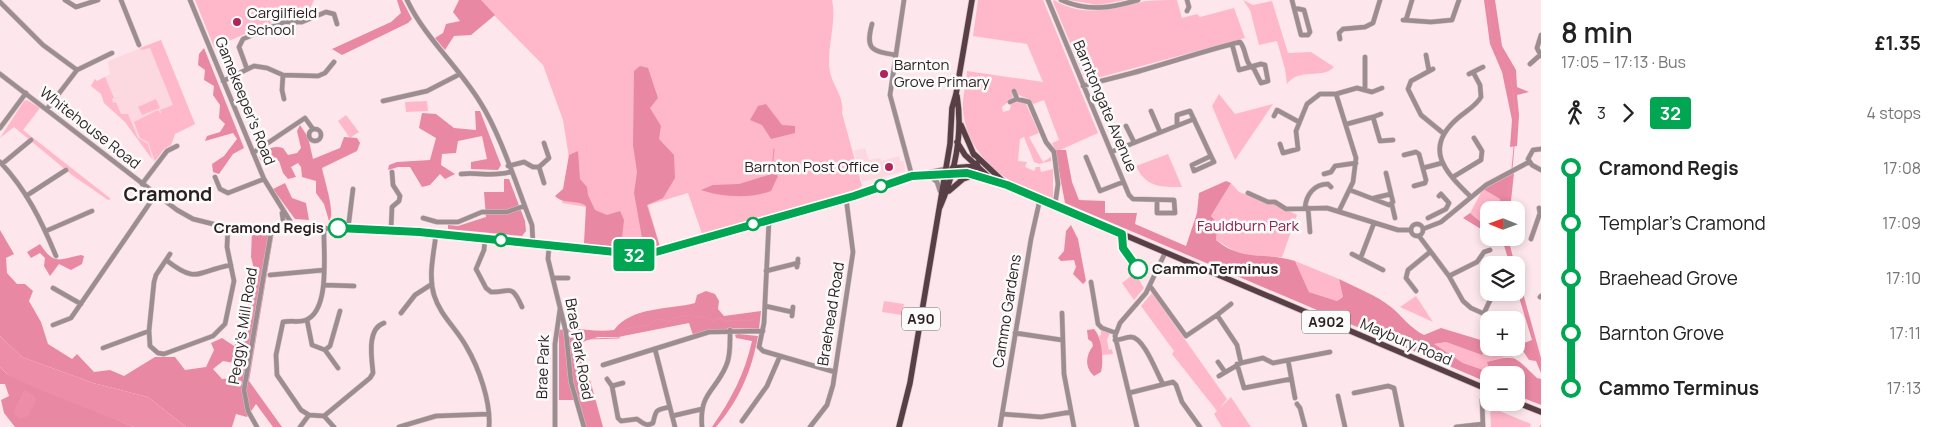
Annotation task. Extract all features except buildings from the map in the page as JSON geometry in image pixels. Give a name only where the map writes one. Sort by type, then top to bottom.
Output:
[{"type":"main road","name":"A90","points":[[943,193],[952,108],[972,0]]},
{"type":"main road","name":"A90","points":[[899,427],[910,383],[938,211],[943,193],[953,171],[959,118],[956,94]]},
{"type":"main road","name":"A902","points":[[959,118],[977,161],[977,166]]},
{"type":"main road","name":"A902","points":[[951,126],[965,156],[991,179]]},
{"type":"main road","name":"A902","points":[[973,153],[987,168]]},
{"type":"main road","name":"A902","points":[[945,172],[977,166],[987,168]]},
{"type":"main road","points":[[967,173],[977,166]]},
{"type":"main road","name":"Maybury Road","points":[[987,168],[1007,185],[1480,387]]},
{"type":"main road","name":"A902","points":[[953,171],[991,179],[1007,185]]},
{"type":"main road","points":[[943,193],[966,177],[979,176]]},
{"type":"main road","points":[[1525,406],[1541,412]]},
{"type":"street","points":[[65,0],[71,5],[79,7],[98,0]]},
{"type":"street","points":[[121,0],[139,45]]},
{"type":"street","name":"Gamekeeper's Road","points":[[190,0],[264,179],[290,221],[291,227]]},
{"type":"street","points":[[406,0],[426,33],[460,74],[485,110],[533,229],[533,244]]},
{"type":"street","points":[[904,0],[890,98],[912,176]]},
{"type":"street","name":"Barntongate Avenue","points":[[1048,0],[1123,182],[1134,200],[1157,200],[1174,200],[1175,213],[1157,213],[1157,200]]},
{"type":"street","points":[[1061,0],[1073,5],[1092,8],[1116,6],[1138,0]]},
{"type":"street","points":[[1187,0],[1189,7],[1187,10]]},
{"type":"street","points":[[1292,0],[1294,8],[1301,35],[1308,35],[1310,32],[1304,10],[1294,8]]},
{"type":"street","points":[[1340,39],[1339,33],[1343,29],[1366,27],[1373,23],[1380,0]]},
{"type":"street","points":[[1412,0],[1405,20],[1431,22],[1452,20],[1460,0]]},
{"type":"street","points":[[0,2],[43,45],[77,70]]},
{"type":"street","points":[[248,69],[238,47],[243,39],[284,22],[302,22],[326,12],[334,14],[337,24]]},
{"type":"street","points":[[872,24],[868,40],[870,45],[875,51],[896,55]]},
{"type":"street","points":[[1530,64],[1541,56],[1537,48],[1541,36]]},
{"type":"street","points":[[1083,86],[1232,44],[1242,43],[1250,67],[1254,69],[1261,83],[1268,81],[1265,65],[1261,64],[1250,67],[1239,70],[1232,44]]},
{"type":"street","points":[[47,109],[77,70],[112,53]]},
{"type":"street","points":[[1426,55],[1431,70],[1411,81],[1408,89],[1421,115],[1443,133]]},
{"type":"street","points":[[1365,58],[1367,83],[1365,90]]},
{"type":"street","points":[[223,81],[248,69],[260,66],[283,76],[318,76],[325,73],[334,62]]},
{"type":"street","points":[[1471,197],[1442,163],[1439,150],[1443,133],[1481,97],[1480,85],[1471,73],[1483,67]]},
{"type":"street","name":"Whitehouse Road","points":[[0,74],[142,184],[193,219],[228,226],[391,230],[651,255],[846,198],[912,176],[928,176],[945,172]]},
{"type":"street","points":[[383,101],[427,92],[460,74]]},
{"type":"street","points":[[283,76],[282,90],[284,99]]},
{"type":"street","points":[[1280,144],[1283,153],[1298,149],[1296,130],[1310,99],[1320,94],[1336,94],[1357,88],[1372,92],[1382,88]]},
{"type":"street","points":[[1014,91],[1016,99]]},
{"type":"street","points":[[0,128],[26,93]]},
{"type":"street","points":[[1336,94],[1347,124],[1356,163],[1356,174],[1339,212]]},
{"type":"street","points":[[1010,102],[1016,99],[1030,102],[1046,142],[1054,152],[1058,184],[1055,205]]},
{"type":"street","points":[[1283,113],[1287,107]]},
{"type":"street","points":[[1274,116],[1277,110],[1299,122]]},
{"type":"street","points":[[1151,111],[1160,132]]},
{"type":"street","points":[[1177,125],[1177,115],[1190,111],[1214,162],[1194,171],[1192,165],[1211,156]]},
{"type":"street","points":[[1347,124],[1381,114]]},
{"type":"street","points":[[1373,117],[1380,141],[1393,140]]},
{"type":"street","points":[[253,153],[305,118],[312,129]]},
{"type":"street","points":[[1111,152],[1194,119]]},
{"type":"street","points":[[1126,126],[1134,142]]},
{"type":"street","points":[[1453,177],[1481,160],[1482,151],[1474,138]]},
{"type":"street","points":[[30,140],[1,163],[26,196],[46,231],[56,256]]},
{"type":"street","points":[[508,166],[524,162],[533,167],[539,167],[549,158],[544,143]]},
{"type":"street","points":[[142,184],[166,151],[177,146]]},
{"type":"street","points":[[1529,162],[1531,152],[1541,149]]},
{"type":"street","points":[[1404,155],[1416,152],[1423,168],[1425,183],[1414,186]]},
{"type":"street","points":[[1086,157],[1100,191],[1123,182]]},
{"type":"street","points":[[1529,162],[1540,169]]},
{"type":"street","points":[[1420,236],[1423,229],[1445,219],[1494,180],[1529,162]]},
{"type":"street","points":[[1324,174],[1331,172],[1335,166],[1356,163]]},
{"type":"street","points":[[1423,168],[1442,163]]},
{"type":"street","points":[[539,167],[544,183]]},
{"type":"street","points":[[26,196],[66,170]]},
{"type":"street","points":[[391,230],[392,207],[400,196],[391,185],[392,172]]},
{"type":"street","points":[[463,175],[483,173],[496,176],[510,172]]},
{"type":"street","points":[[1386,173],[1393,198],[1392,205],[1395,218]]},
{"type":"street","points":[[928,176],[937,182],[943,193]]},
{"type":"street","points":[[215,177],[220,189],[228,193],[264,179]]},
{"type":"street","points":[[1310,232],[1306,208],[1307,197],[1315,187],[1322,184],[1328,184],[1331,187]]},
{"type":"street","points":[[348,229],[349,197],[353,189]]},
{"type":"street","points":[[1350,190],[1392,205]]},
{"type":"street","points":[[53,324],[71,318],[156,194]]},
{"type":"street","points":[[1248,194],[1268,202],[1275,202],[1286,209],[1327,208],[1398,230],[1411,230]]},
{"type":"street","points":[[1374,198],[1391,194]]},
{"type":"street","points":[[1428,218],[1441,214],[1449,203],[1442,194],[1439,196]]},
{"type":"street","name":"Braehead Road","points":[[810,427],[827,405],[835,372],[853,252],[846,198]]},
{"type":"street","name":"Cammo Gardens","points":[[1000,427],[1040,199]]},
{"type":"street","points":[[423,218],[437,222],[458,222],[482,212],[508,212],[524,206]]},
{"type":"street","points":[[1530,239],[1540,214],[1539,208]]},
{"type":"street","name":"Gamekeeper's Road","points":[[281,209],[284,227]]},
{"type":"street","points":[[46,231],[92,211]]},
{"type":"street","points":[[1441,214],[1445,219]]},
{"type":"street","points":[[769,220],[765,306],[760,349],[835,372]]},
{"type":"street","points":[[1361,257],[1374,223]]},
{"type":"street","points":[[1411,230],[1416,224],[1421,225],[1423,229]]},
{"type":"street","points":[[170,254],[156,275],[154,282],[149,331],[150,346],[158,353],[164,354],[218,333],[225,324],[233,286],[227,247],[228,226]]},
{"type":"street","name":"Peggy's Mill Road","points":[[257,427],[248,411],[244,390],[272,227]]},
{"type":"street","points":[[1535,227],[1541,229]]},
{"type":"street","points":[[324,228],[324,285],[318,306],[307,320],[283,322],[275,363],[277,375],[301,410],[309,415],[324,416],[370,378],[373,373],[372,348],[377,327],[384,323]]},
{"type":"street","points":[[1411,230],[1414,235],[1420,236],[1448,276],[1463,302],[1480,311]]},
{"type":"street","points":[[436,234],[432,284],[443,316],[466,346],[474,362],[488,414],[488,427]]},
{"type":"street","points":[[484,238],[484,250],[476,268],[486,288],[491,292],[506,288],[510,290],[517,296],[522,307]]},
{"type":"street","name":"Brae Park Road","points":[[549,246],[548,257],[566,332],[571,382],[584,427]]},
{"type":"street","points":[[1448,276],[1477,262],[1484,252],[1490,250]]},
{"type":"street","points":[[1406,278],[1408,270],[1430,252]]},
{"type":"street","points":[[1137,427],[1115,340],[1116,333],[1120,323],[1146,293],[1165,253]]},
{"type":"street","points":[[1352,254],[1383,270]]},
{"type":"street","points":[[166,260],[184,273],[194,276],[231,266]]},
{"type":"street","points":[[766,271],[798,263]]},
{"type":"street","points":[[270,275],[324,270]]},
{"type":"street","points":[[1399,277],[1406,278],[1416,291]]},
{"type":"street","points":[[553,278],[568,278]]},
{"type":"street","points":[[1091,282],[1098,324],[1102,328],[1116,333]]},
{"type":"street","points":[[401,314],[415,294],[432,284]]},
{"type":"street","points":[[324,285],[354,286]]},
{"type":"street","points":[[1150,286],[1186,336],[1231,304]]},
{"type":"street","points":[[53,288],[81,304]]},
{"type":"street","points":[[765,306],[792,312]]},
{"type":"street","name":"Brae Park","points":[[555,427],[555,344],[560,308]]},
{"type":"street","points":[[326,350],[330,346],[338,313]]},
{"type":"street","points":[[1062,313],[1064,374],[1074,427]]},
{"type":"street","points":[[1216,315],[1237,345],[1244,388],[1291,379]]},
{"type":"street","points":[[307,320],[312,345],[326,350],[338,367]]},
{"type":"street","points":[[372,322],[377,327]]},
{"type":"street","points":[[603,365],[709,332],[730,330],[763,331]]},
{"type":"street","points":[[702,427],[704,398],[726,368],[729,359],[730,330]]},
{"type":"street","points":[[107,348],[149,331]]},
{"type":"street","points":[[1015,333],[1062,340]]},
{"type":"street","points":[[1115,340],[1131,337],[1138,339],[1152,360],[1163,384]]},
{"type":"street","points":[[655,348],[675,427]]},
{"type":"street","points":[[1219,376],[1239,363],[1263,358],[1273,363],[1330,352]]},
{"type":"street","points":[[745,419],[767,386],[780,356]]},
{"type":"street","points":[[1288,360],[1295,398]]},
{"type":"street","points":[[1218,362],[1225,372]]},
{"type":"street","points":[[606,379],[612,386],[618,418],[621,421],[637,419],[643,424],[650,425],[653,423],[657,410],[670,407]]},
{"type":"street","points":[[1128,393],[1170,382],[1176,385],[1182,402],[1199,427]]},
{"type":"street","points":[[612,386],[623,383]]},
{"type":"street","points":[[1354,393],[1388,386],[1394,388],[1402,427]]},
{"type":"street","points":[[1338,396],[1345,427]]},
{"type":"street","points":[[1297,404],[1300,408],[1305,427]]},
{"type":"street","points":[[672,416],[702,409]]},
{"type":"street","points":[[1456,427],[1483,426],[1482,411]]},
{"type":"street","points":[[1002,414],[1041,417],[1071,412]]},
{"type":"street","points":[[399,427],[436,416],[488,414]]},
{"type":"street","points":[[300,427],[309,415]]},
{"type":"street","points":[[324,416],[334,427]]},
{"type":"shaded area","points":[[397,0],[402,0],[412,19],[408,23],[342,55],[332,49],[391,22],[401,13]]},
{"type":"shaded area","points":[[459,0],[481,0],[495,15],[471,35],[454,36],[445,50],[435,38],[443,33],[446,24],[460,21],[453,12]]},
{"type":"shaded area","points":[[1484,0],[1495,0],[1502,46],[1516,70],[1517,87],[1529,92],[1517,95],[1519,115],[1517,146],[1510,147],[1512,120],[1502,72],[1490,44]]},
{"type":"shaded area","points":[[161,40],[195,124],[175,134],[171,145],[164,149],[154,162],[125,122],[104,103],[101,94],[91,86],[95,79],[97,81],[110,74],[108,61]]},
{"type":"shaded area","points":[[204,48],[244,148],[233,154],[219,174],[213,172],[212,164],[224,156],[237,139],[233,133],[205,141],[207,136],[220,132],[225,124],[219,118],[220,105],[213,95],[214,86],[204,80],[205,70],[198,65],[199,54]]},
{"type":"shaded area","points":[[640,66],[648,68],[658,98],[650,108],[661,126],[659,139],[674,155],[675,178],[663,198],[647,205],[660,247],[644,249],[634,193],[637,172],[633,145],[634,71]]},
{"type":"shaded area","points":[[766,104],[782,125],[795,126],[795,133],[771,139],[762,125],[750,120],[758,106]]},
{"type":"shaded area","points":[[475,111],[480,111],[501,165],[498,170],[471,169],[471,162],[487,159],[482,136],[458,141],[456,153],[442,154],[441,165],[455,174],[445,179],[440,174],[430,185],[422,187],[410,167],[398,167],[388,170],[389,165],[397,162],[430,160],[436,138],[419,128],[422,113],[436,114],[454,128],[476,130]]},
{"type":"shaded area","points":[[300,125],[308,137],[313,159],[340,148],[344,137],[357,138],[360,143],[357,151],[322,168],[331,211],[329,221],[324,204],[316,193],[316,181],[302,177],[301,167],[298,163],[291,167],[296,177],[288,179],[283,173],[279,161],[262,162],[259,157],[273,147],[283,148],[288,155],[297,153],[301,148],[297,131]]},
{"type":"shaded area","points":[[865,148],[869,160],[880,158],[882,161],[899,156],[900,161],[904,161],[905,171],[862,182],[854,151]]},
{"type":"shaded area","points":[[1055,150],[1066,150],[1072,182],[1079,200],[1105,201],[1105,213],[1137,213],[1135,224],[1186,246],[1197,213],[1199,193],[1226,181],[1231,183],[1211,216],[1218,223],[1216,240],[1236,252],[1295,261],[1309,292],[1337,301],[1343,297],[1339,279],[1373,295],[1424,335],[1441,328],[1480,340],[1480,354],[1446,342],[1434,344],[1463,363],[1480,369],[1480,379],[1065,203]]},
{"type":"shaded area","points":[[578,151],[580,179],[587,187],[588,195],[595,210],[607,215],[620,211],[624,220],[622,238],[628,237],[630,248],[584,244],[586,206],[562,200],[555,196],[563,189],[569,155]]},
{"type":"shaded area","points":[[775,173],[778,176],[771,191],[763,194],[736,196],[701,190],[713,185],[739,184]]},
{"type":"shaded area","points":[[1514,173],[1511,201],[1500,201],[1500,199],[1483,189]]},
{"type":"shaded area","points":[[504,179],[509,179],[525,221],[526,231],[522,236],[448,229],[448,225],[458,226],[486,217],[484,192],[504,192]]},
{"type":"shaded area","points":[[285,183],[292,198],[306,203],[309,220],[295,219],[273,189]]},
{"type":"shaded area","points":[[1470,213],[1480,221],[1480,228],[1463,218]]},
{"type":"shaded area","points":[[1071,225],[1078,239],[1086,281],[1083,284],[1073,274],[1076,267],[1074,260],[1061,261],[1058,258],[1064,251],[1066,231]]},
{"type":"shaded area","points":[[252,229],[274,232],[249,381],[282,427],[273,427],[256,404],[247,417],[236,414],[232,427],[186,427],[148,397],[93,383],[22,357],[0,336],[0,230],[14,254],[6,258],[7,273],[17,284],[25,284],[33,291],[29,301],[41,322],[48,344],[72,359],[77,354],[94,372],[110,370],[124,376],[155,357],[175,357],[185,370],[206,367],[214,350],[211,343],[222,338],[234,346],[241,337],[248,311],[248,292],[254,269],[251,257]],"holes":[[[223,361],[234,363],[233,378],[222,379],[213,369]]]},
{"type":"shaded area","points":[[40,244],[53,258],[62,259],[84,256],[82,264],[71,270],[59,264],[50,276],[44,266],[45,258],[40,253],[31,258],[27,252]]},
{"type":"shaded area","points":[[1504,246],[1510,246],[1513,256],[1507,256]]},
{"type":"shaded area","points":[[706,291],[715,294],[719,301],[718,309],[724,316],[761,311],[759,329],[726,329],[693,335],[689,323],[618,337],[598,337],[578,343],[583,369],[587,369],[603,427],[583,427],[575,400],[559,400],[559,330],[614,330],[622,322],[641,313],[695,303],[697,295]]},
{"type":"shaded area","points":[[1525,300],[1541,358],[1541,373],[1536,361],[1529,360],[1525,354],[1525,343],[1532,340],[1525,311],[1523,311],[1520,301]]},
{"type":"shaded area","points":[[1094,329],[1101,343],[1102,362],[1101,372],[1094,376],[1087,362],[1093,346],[1092,342],[1088,339],[1087,330]]},
{"type":"shaded area","points":[[735,335],[758,336],[752,361],[738,396],[716,427],[712,427],[736,386],[749,353],[752,341],[736,338]]},
{"type":"shaded area","points":[[0,336],[22,357],[93,383],[148,397],[186,427],[134,427],[35,388],[7,374],[0,367]]},
{"type":"shaded area","points":[[1511,358],[1524,366],[1488,366],[1487,362]]},
{"type":"shaded area","points":[[0,367],[7,374],[134,427],[15,427],[4,413],[1,400],[9,396],[5,384],[0,384]]},
{"type":"shaded area","points":[[1525,367],[1537,378],[1541,379],[1541,405],[1525,399]]},
{"type":"shaded area","points":[[24,390],[34,395],[36,401],[28,416],[21,419],[13,413]]},
{"type":"green space","name":"Cargilfield School","points":[[195,0],[314,0],[310,9],[301,18],[296,13],[214,47]]},
{"type":"green space","points":[[479,0],[832,0],[830,72],[842,103],[842,113],[862,186],[858,189],[702,234],[688,193],[648,205],[660,247],[644,250],[584,243],[587,207],[562,203],[569,158],[563,120],[543,65]]},
{"type":"green space","points":[[978,0],[1043,0],[1098,133],[1060,150],[1055,150],[1052,143],[1059,140],[1044,100],[1033,104],[1029,99],[1012,91],[1013,98],[1002,107],[1003,112],[1010,110],[1011,104],[1020,101],[1026,104],[1039,133],[1029,137],[1043,162],[1051,157],[1051,161],[1039,164],[1034,162],[1024,137],[1020,139],[1018,161],[1027,162],[1025,167],[1034,171],[1036,167],[1040,167],[1041,172],[1053,169],[1053,198],[1021,187],[1006,178],[981,156],[972,142],[966,126],[963,109],[967,71],[1043,82],[1027,44],[973,36]]},
{"type":"green space","points":[[1054,0],[1066,6],[1088,11],[1111,9],[1146,1],[1177,0],[1182,18],[1197,14],[1200,17],[1234,8],[1245,38],[1086,81],[1053,2]]},
{"type":"green space","points":[[1068,0],[1125,0],[1098,5]]},
{"type":"green space","points":[[1243,0],[1253,5],[1272,1],[1288,53],[1311,52],[1334,67],[1323,73],[1298,76],[1287,84],[1277,41],[1259,45],[1250,10]]},
{"type":"green space","points":[[161,40],[195,124],[175,134],[171,145],[164,149],[155,161],[148,142],[140,138],[134,122],[158,110],[162,115],[160,110],[173,105],[150,48],[141,50],[140,48]]},
{"type":"green space","points":[[105,77],[114,98],[112,99],[113,103],[116,102],[121,114],[128,114],[138,138],[148,144],[152,159],[125,122],[104,103],[101,94],[91,86],[95,79],[97,81]]},
{"type":"green space","points":[[1219,94],[1235,114],[1273,104],[1235,160],[1212,106]]},
{"type":"green space","points":[[156,99],[160,108],[142,115],[138,107]]},
{"type":"green space","points":[[27,100],[40,108],[23,130],[111,199],[108,200],[72,175],[14,127],[0,138],[24,101]]},
{"type":"green space","points":[[427,101],[428,111],[406,112],[405,102]]},
{"type":"green space","points":[[346,115],[359,132],[350,138],[338,121]]},
{"type":"green space","points":[[1168,154],[1182,187],[1155,185],[1145,179],[1136,166]]},
{"type":"green space","name":"Fauldburn Park","points":[[1231,183],[1239,192],[1277,205],[1297,215],[1282,257],[1241,255],[1216,240],[1218,223],[1211,216]]},
{"type":"green space","points":[[1483,189],[1500,199],[1500,201],[1480,201],[1480,221],[1470,213]]},
{"type":"green space","points":[[1295,261],[1339,279],[1343,297],[1337,301],[1309,292]]},
{"type":"green space","points":[[1135,273],[1144,288],[1134,300],[1122,283]]},
{"type":"green space","points":[[1152,293],[1227,399],[1220,408],[1231,397],[1251,427],[1222,427],[1214,414],[1217,411],[1172,354],[1174,351],[1141,306]]},
{"type":"green space","points":[[1416,296],[1433,322],[1400,307]]},
{"type":"green space","points":[[884,301],[904,304],[902,315],[882,312]]},
{"type":"green space","points":[[1101,330],[1110,333],[1107,340],[1109,350],[1112,349],[1113,354],[1102,355],[1099,336],[1101,335]]},
{"type":"green space","points":[[1446,342],[1480,354],[1480,356],[1508,356],[1487,362],[1488,366],[1480,366],[1480,369],[1463,363],[1433,344]]},
{"type":"green space","points":[[1490,411],[1500,411],[1531,424],[1530,427],[1491,427]]},
{"type":"waterway","points":[[1487,0],[1493,43],[1510,74],[1513,93],[1516,124],[1512,169]]},
{"type":"waterway","points":[[772,169],[774,149]]},
{"type":"waterway","points":[[1508,201],[1511,173]]},
{"type":"waterway","points":[[1508,246],[1511,256]]},
{"type":"waterway","points":[[1523,301],[1541,364]]},
{"type":"waterway","points":[[570,360],[587,339],[619,338],[624,329],[648,325],[658,319],[669,322],[674,318],[691,315],[696,318],[701,316],[713,321],[721,318],[725,321],[754,320]]},
{"type":"bus line","name":"32","points":[[338,228],[419,232],[632,255],[651,255],[854,196],[912,176],[967,173],[1007,185],[1122,234],[1121,244],[1138,269]]},
{"type":"place","name":"Cargilfield School","points":[[237,22]]},
{"type":"place","name":"Barnton Grove Primary","points":[[884,74]]},
{"type":"place","name":"Barnton Post Office","points":[[889,167]]},
{"type":"place","name":"Cramond Regis","points":[[338,228]]},
{"type":"place","name":"Cammo Terminus","points":[[1138,269]]},
{"type":"district","name":"Cramond","points":[[168,194]]}]
